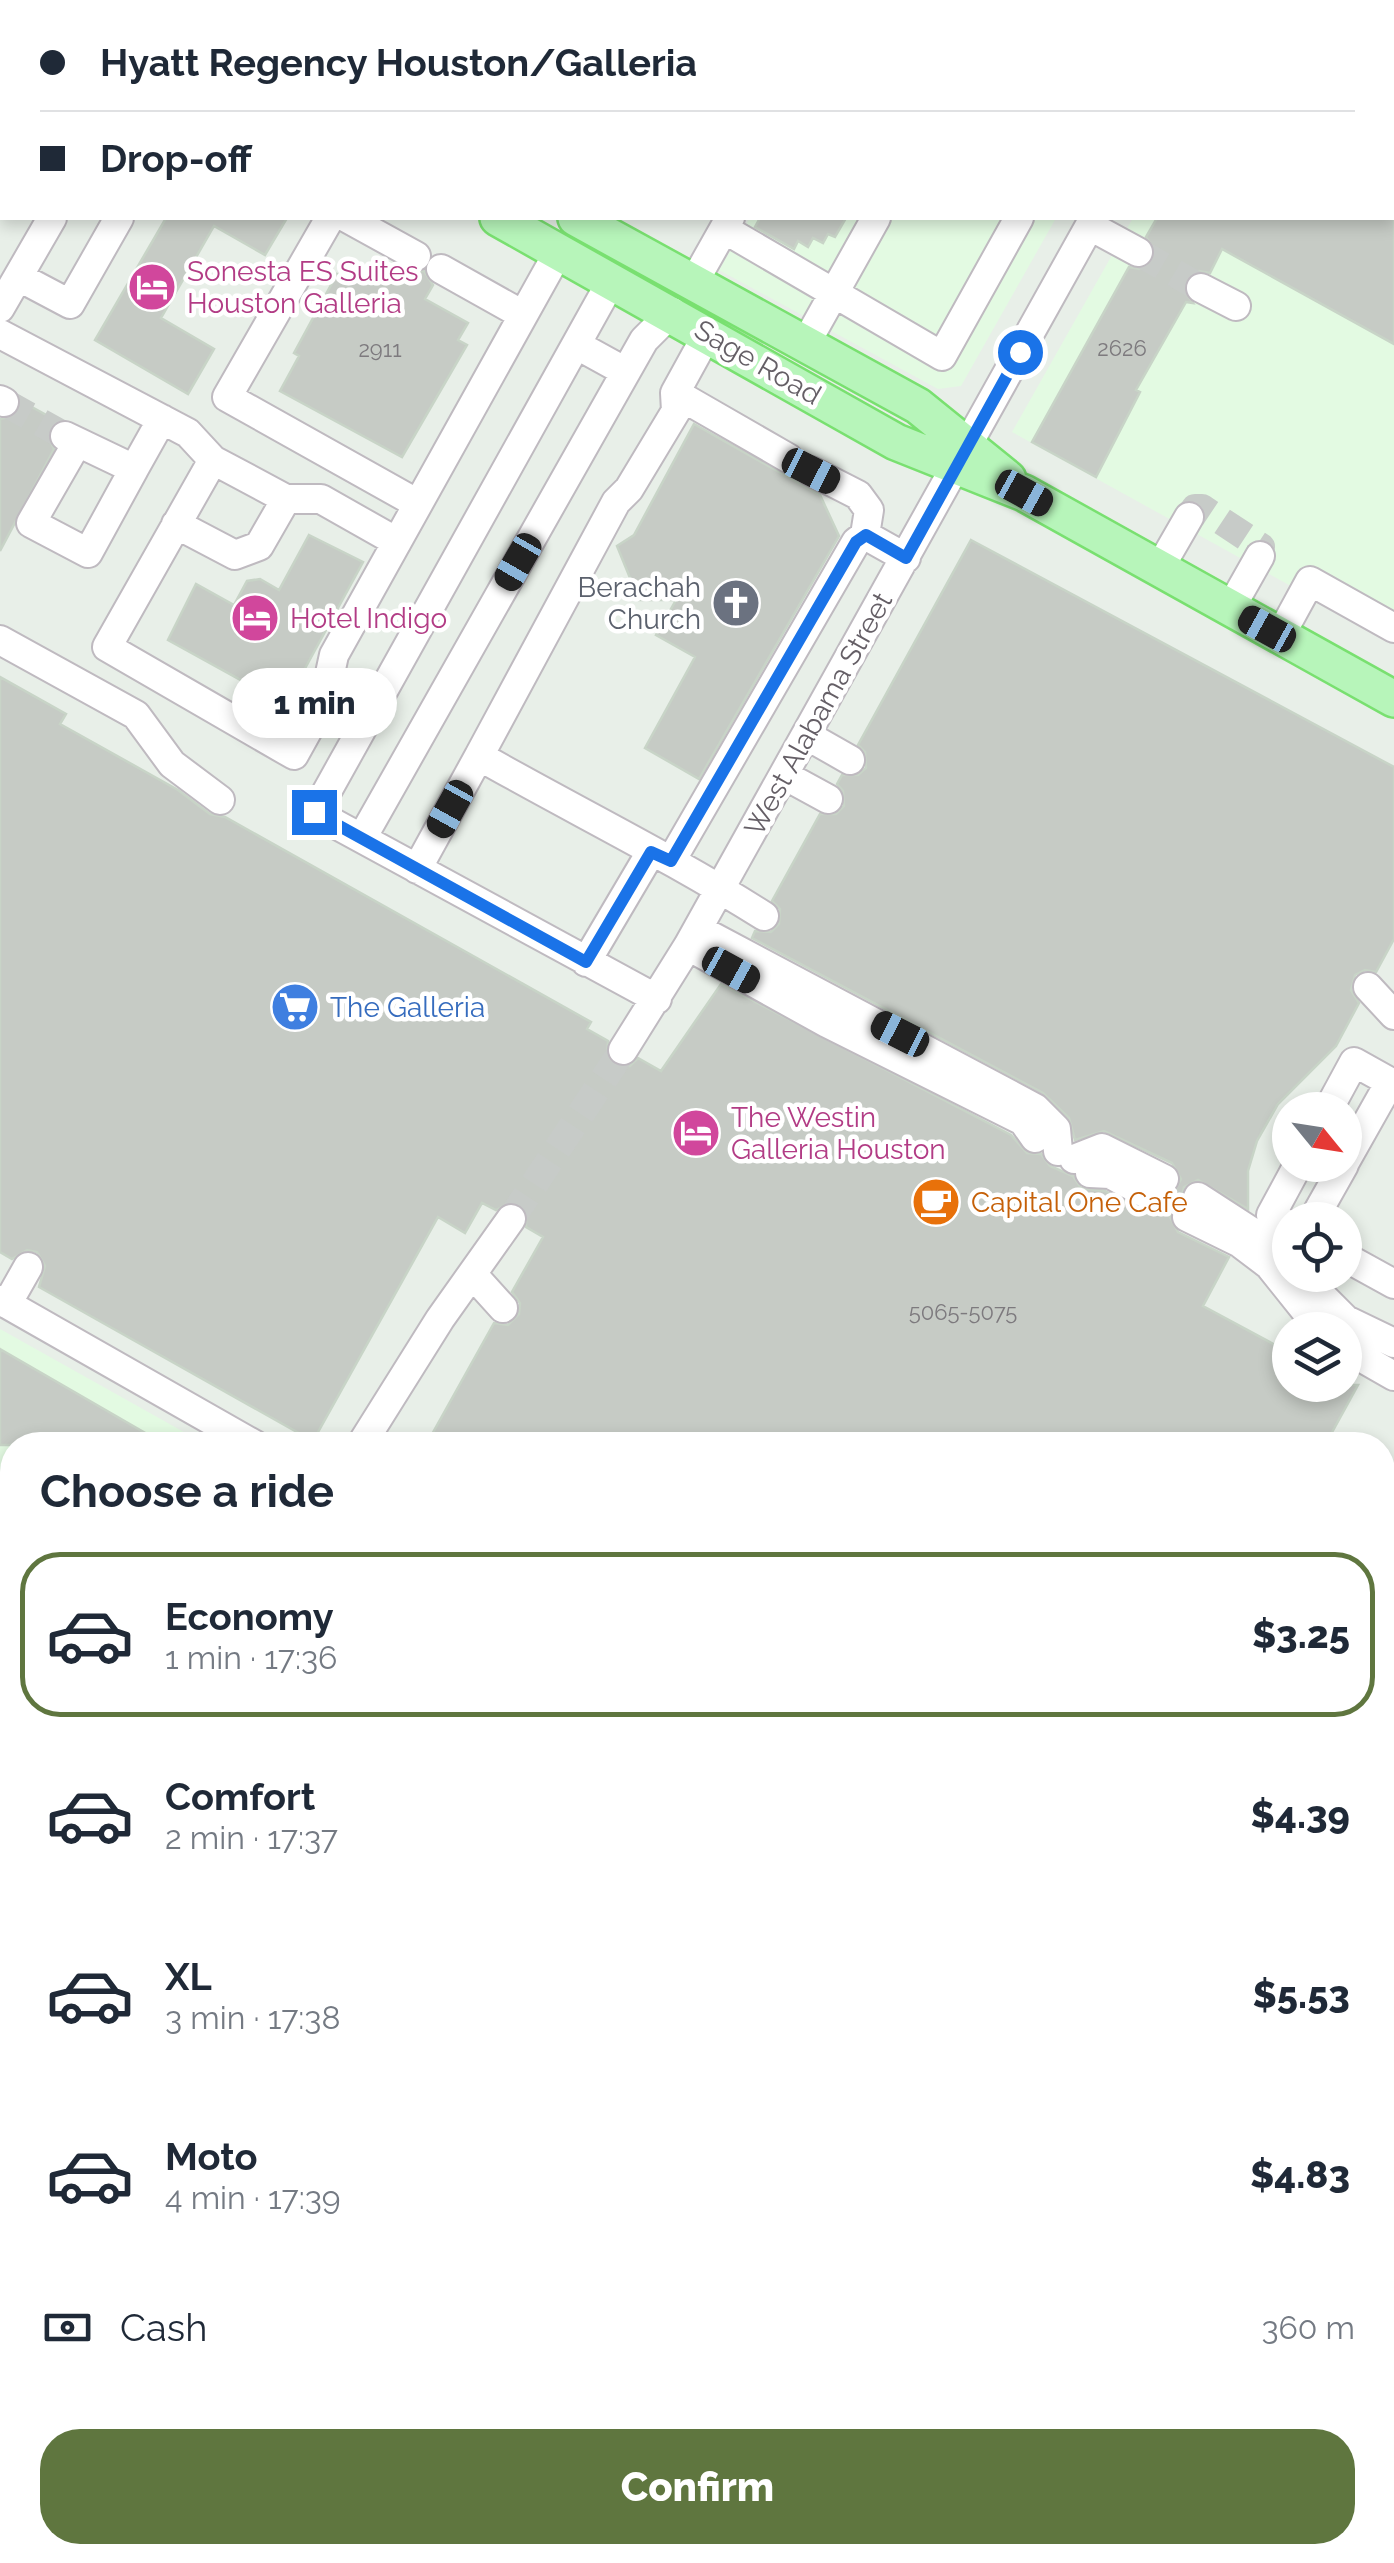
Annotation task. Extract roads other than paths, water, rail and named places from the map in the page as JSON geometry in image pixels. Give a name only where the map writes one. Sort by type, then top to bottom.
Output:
[{"type":"main road","name":"Sage Road","points":[[502,220],[672,312],[896,442],[963,456]]},
{"type":"main road","name":"Sage Road","points":[[580,220],[918,406],[963,456],[1024,493],[1280,636],[1391,690]]},
{"type":"main road","points":[[672,312],[694,282]]},
{"type":"street","points":[[51,220],[8,289],[70,304],[117,220]]},
{"type":"street","points":[[329,220],[227,397],[418,504]]},
{"type":"street","points":[[351,220],[416,256]]},
{"type":"street","points":[[806,343],[875,220]]},
{"type":"street","points":[[694,282],[727,223],[942,356],[1018,220]]},
{"type":"street","points":[[1092,222],[1138,252]]},
{"type":"street","name":"West Alabama Street","points":[[624,1050],[693,938],[1092,222]]},
{"type":"street","points":[[213,460],[107,647],[294,755],[324,701],[334,655],[559,251]]},
{"type":"street","points":[[441,270],[523,315]]},
{"type":"street","points":[[612,280],[314,812],[657,999]]},
{"type":"street","points":[[1201,288],[1236,306]]},
{"type":"street","points":[[362,838],[644,340],[672,312]]},
{"type":"street","points":[[417,869],[616,502],[630,489],[676,412],[676,393],[708,333]]},
{"type":"street","points":[[0,334],[162,418],[200,442],[213,460],[286,499],[321,499],[397,542]]},
{"type":"street","points":[[577,345],[626,372]]},
{"type":"street","points":[[586,962],[661,857],[835,578],[866,535],[869,510],[858,495],[676,393]]},
{"type":"street","points":[[134,469],[71,440],[31,523],[88,553],[162,418]]},
{"type":"street","points":[[176,524],[235,555],[258,546],[286,499]]},
{"type":"street","points":[[1159,569],[1189,517]]},
{"type":"street","points":[[866,535],[906,558]]},
{"type":"street","points":[[1230,609],[1260,556]]},
{"type":"street","points":[[1280,636],[1310,581],[1394,628]]},
{"type":"street","points":[[0,640],[136,715],[172,764],[220,800]]},
{"type":"street","points":[[806,735],[850,760]]},
{"type":"street","points":[[479,756],[764,916]]},
{"type":"street","points":[[784,775],[828,799]]},
{"type":"street","points":[[693,938],[1035,1108],[1056,1128],[1064,1155],[1102,1148],[1159,1188]]},
{"type":"street","points":[[1368,986],[1394,1014]]},
{"type":"street","points":[[1338,1092],[1354,1062],[1392,1083],[1362,1134]]},
{"type":"street","points":[[1272,1247],[1248,1226],[1193,1207],[1272,1268]]},
{"type":"street","points":[[368,1432],[440,1319],[512,1219]]},
{"type":"street","points":[[1362,1266],[1394,1284]]},
{"type":"street","points":[[28,1268],[4,1302],[233,1432]]},
{"type":"street","points":[[474,1276],[503,1308]]},
{"type":"street","points":[[1291,1292],[1307,1312]]},
{"type":"street","points":[[1316,1292],[1358,1327],[1394,1343]]},
{"type":"street","points":[[1321,1298],[1355,1316],[1394,1328]]},
{"type":"street","points":[[1362,1358],[1394,1376]]},
{"type":"tunnel","points":[[1138,252],[1201,288]]},
{"type":"tunnel","points":[[4,402],[65,436]]},
{"type":"tunnel","points":[[1189,517],[1195,508],[1202,508],[1261,547],[1260,556]]},
{"type":"tunnel","points":[[511,1219],[623,1050]]},
{"type":"place","name":"Sonesta ES Suites Houston Galleria","points":[[152,287]]},
{"type":"place","name":"Berachah Church","points":[[736,603]]},
{"type":"place","name":"Hotel Indigo","points":[[255,618]]},
{"type":"place","name":"The Galleria","points":[[295,1007]]},
{"type":"place","name":"The Westin Galleria Houston","points":[[696,1133]]},
{"type":"place","name":"Capital One Cafe","points":[[936,1202]]}]
